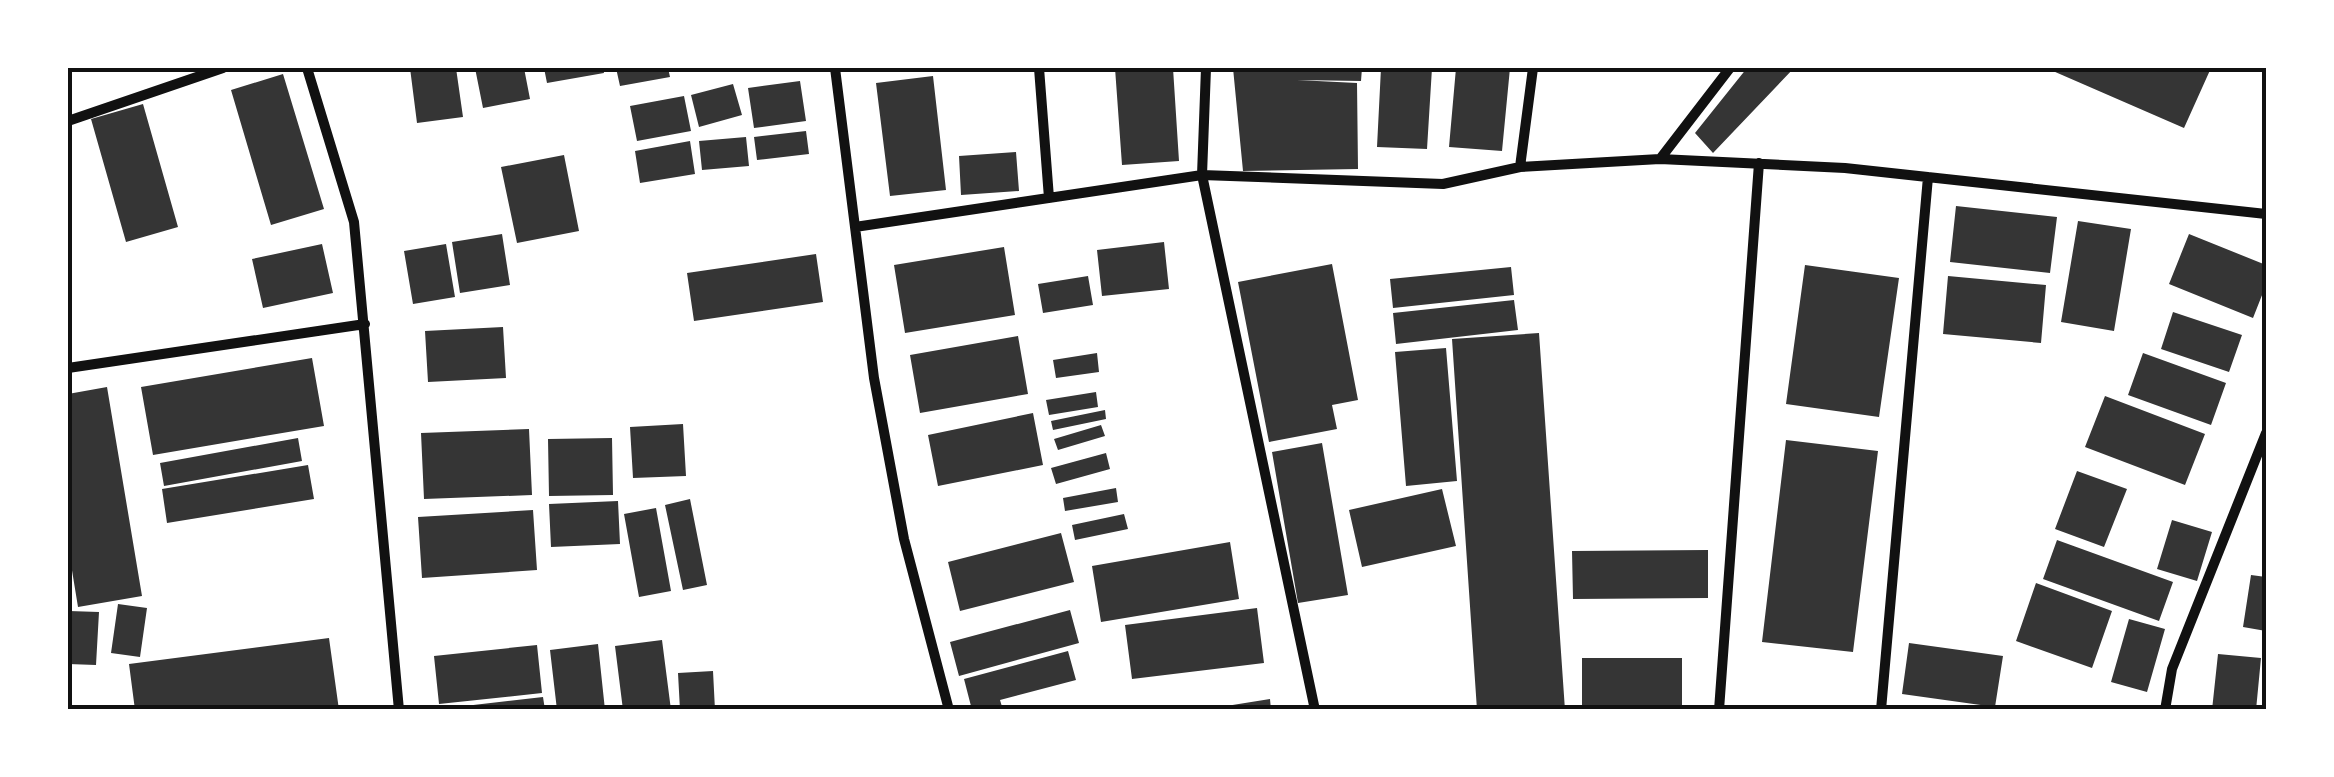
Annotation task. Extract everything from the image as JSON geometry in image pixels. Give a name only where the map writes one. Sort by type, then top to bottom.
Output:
[{"type":"street","points":[[68,121],[223,68]]},
{"type":"street","points":[[307,68],[354,222],[399,710]]},
{"type":"street","points":[[835,68],[874,378],[904,539],[949,710]]},
{"type":"street","points":[[1039,68],[1049,198]]},
{"type":"street","points":[[1206,68],[1202,176],[1315,710]]},
{"type":"street","points":[[1520,167],[1533,68]]},
{"type":"street","points":[[1660,159],[1730,68]]},
{"type":"street","points":[[855,227],[1202,176],[1443,184],[1520,167],[1660,159],[1928,177],[2266,214]]},
{"type":"street","points":[[1719,710],[1759,163]]},
{"type":"street","points":[[1881,710],[1928,177]]},
{"type":"street","points":[[68,368],[365,324]]},
{"type":"street","points":[[2165,710],[2172,670],[2266,434]]},
{"type":"building","points":[[410,68],[456,68],[463,117],[417,123]]},
{"type":"building","points":[[475,68],[524,68],[530,99],[483,108]]},
{"type":"building","points":[[544,68],[603,68],[604,73],[547,83]]},
{"type":"building","points":[[616,68],[668,68],[670,77],[620,86]]},
{"type":"building","points":[[1115,68],[1173,68],[1179,161],[1122,165]]},
{"type":"building","points":[[1233,68],[1362,68],[1361,81],[1297,80],[1357,83],[1358,169],[1243,171]]},
{"type":"building","points":[[1381,68],[1432,68],[1427,149],[1377,147]]},
{"type":"building","points":[[1456,68],[1510,68],[1502,151],[1449,147]]},
{"type":"building","points":[[1747,68],[1794,68],[1713,153],[1695,133]]},
{"type":"building","points":[[2046,68],[2211,68],[2184,128]]},
{"type":"building","points":[[283,74],[324,209],[271,225],[231,90]]},
{"type":"building","points":[[933,76],[946,190],[890,196],[876,83]]},
{"type":"building","points":[[800,81],[806,121],[754,128],[748,88]]},
{"type":"building","points":[[733,84],[742,115],[699,127],[691,95]]},
{"type":"building","points":[[684,96],[691,131],[637,141],[630,106]]},
{"type":"building","points":[[143,104],[178,227],[126,242],[91,119]]},
{"type":"building","points":[[806,131],[809,154],[757,160],[754,137]]},
{"type":"building","points":[[746,137],[749,166],[702,170],[699,141]]},
{"type":"building","points":[[690,141],[695,174],[640,183],[635,151]]},
{"type":"building","points":[[1016,152],[1019,191],[961,195],[959,156]]},
{"type":"building","points":[[564,155],[579,231],[517,243],[501,167]]},
{"type":"building","points":[[1956,206],[2057,217],[2050,273],[1950,262]]},
{"type":"building","points":[[2078,221],[2131,229],[2114,331],[2061,322]]},
{"type":"building","points":[[502,234],[510,285],[460,293],[452,242]]},
{"type":"building","points":[[2189,234],[2266,265],[2266,285],[2253,318],[2169,284]]},
{"type":"building","points":[[1164,242],[1169,289],[1102,296],[1097,250]]},
{"type":"building","points":[[322,244],[333,293],[263,308],[252,259]]},
{"type":"building","points":[[446,244],[455,297],[413,304],[404,251]]},
{"type":"building","points":[[1004,247],[1015,315],[905,333],[894,265]]},
{"type":"building","points":[[816,254],[823,302],[694,321],[687,273]]},
{"type":"building","points":[[1332,264],[1358,400],[1332,405],[1337,429],[1269,442],[1238,282]]},
{"type":"building","points":[[1805,265],[1899,278],[1879,417],[1786,404]]},
{"type":"building","points":[[1511,267],[1514,295],[1393,308],[1390,279]]},
{"type":"building","points":[[1088,276],[1093,305],[1043,313],[1038,284]]},
{"type":"building","points":[[1948,276],[2046,285],[2041,343],[1943,334]]},
{"type":"building","points":[[1514,300],[1518,330],[1396,344],[1393,313]]},
{"type":"building","points":[[2173,312],[2242,335],[2229,372],[2161,349]]},
{"type":"building","points":[[503,327],[506,378],[428,382],[425,331]]},
{"type":"building","points":[[1539,333],[1565,710],[1477,710],[1452,339]]},
{"type":"building","points":[[1018,336],[1028,394],[920,413],[910,355]]},
{"type":"building","points":[[1446,348],[1457,481],[1406,486],[1395,352]]},
{"type":"building","points":[[1097,353],[1099,372],[1056,378],[1053,360]]},
{"type":"building","points":[[2143,353],[2226,383],[2211,425],[2128,395]]},
{"type":"building","points":[[312,358],[324,426],[153,455],[141,387]]},
{"type":"building","points":[[107,387],[142,596],[78,607],[68,546],[68,394]]},
{"type":"building","points":[[1096,392],[1098,407],[1049,415],[1046,400]]},
{"type":"building","points":[[2105,396],[2205,434],[2185,485],[2085,447]]},
{"type":"building","points":[[1105,410],[1106,419],[1053,430],[1051,421]]},
{"type":"building","points":[[1033,413],[1043,465],[938,486],[928,435]]},
{"type":"building","points":[[683,424],[686,476],[633,478],[630,427]]},
{"type":"building","points":[[1101,425],[1105,436],[1058,450],[1054,439]]},
{"type":"building","points":[[529,429],[532,495],[424,499],[421,433]]},
{"type":"building","points":[[298,438],[302,461],[164,486],[160,463]]},
{"type":"building","points":[[612,438],[613,495],[549,496],[548,439]]},
{"type":"building","points":[[1786,440],[1878,451],[1853,652],[1762,642]]},
{"type":"building","points":[[1322,443],[1348,595],[1298,603],[1272,452]]},
{"type":"building","points":[[1106,453],[1110,469],[1056,484],[1051,468]]},
{"type":"building","points":[[308,465],[314,499],[167,523],[162,489]]},
{"type":"building","points":[[2077,471],[2127,489],[2104,547],[2055,529]]},
{"type":"building","points":[[1116,488],[1118,502],[1065,511],[1063,498]]},
{"type":"building","points":[[1442,489],[1456,546],[1362,567],[1349,510]]},
{"type":"building","points":[[690,499],[707,585],[683,590],[665,505]]},
{"type":"building","points":[[618,501],[620,544],[551,547],[549,504]]},
{"type":"building","points":[[656,508],[671,591],[639,597],[624,514]]},
{"type":"building","points":[[533,510],[537,570],[422,578],[418,517]]},
{"type":"building","points":[[1124,514],[1128,529],[1075,540],[1072,525]]},
{"type":"building","points":[[2172,520],[2212,532],[2197,581],[2157,569]]},
{"type":"building","points":[[1061,533],[1074,582],[960,611],[948,562]]},
{"type":"building","points":[[2057,540],[2173,582],[2159,621],[2043,579]]},
{"type":"building","points":[[1230,542],[1239,599],[1101,622],[1092,566]]},
{"type":"building","points":[[1708,550],[1708,598],[1573,599],[1572,551]]},
{"type":"building","points":[[2251,575],[2266,577],[2266,631],[2243,627]]},
{"type":"building","points":[[2036,583],[2112,611],[2092,668],[2016,641]]},
{"type":"building","points":[[118,604],[147,608],[140,657],[111,653]]},
{"type":"building","points":[[1257,608],[1264,663],[1132,679],[1125,625]]},
{"type":"building","points":[[1070,610],[1079,643],[959,676],[950,642]]},
{"type":"building","points":[[69,611],[99,612],[96,665],[68,664]]},
{"type":"building","points":[[2129,619],[2165,629],[2147,692],[2111,682]]},
{"type":"building","points":[[329,638],[339,710],[135,710],[129,664]]},
{"type":"building","points":[[662,640],[671,710],[623,710],[615,646]]},
{"type":"building","points":[[1909,643],[2003,656],[1995,707],[1902,694]]},
{"type":"building","points":[[598,644],[605,710],[557,710],[550,650]]},
{"type":"building","points":[[537,645],[542,693],[439,704],[434,656]]},
{"type":"building","points":[[1068,651],[1076,680],[1000,700],[1003,710],[972,710],[964,679]]},
{"type":"building","points":[[2218,654],[2261,658],[2256,710],[2212,710]]},
{"type":"building","points":[[1582,658],[1682,658],[1682,710],[1582,710]]},
{"type":"building","points":[[713,671],[715,710],[680,710],[678,673]]},
{"type":"building","points":[[543,697],[545,710],[456,710],[456,707]]},
{"type":"building","points":[[1270,699],[1271,710],[1220,710],[1220,707]]}]
